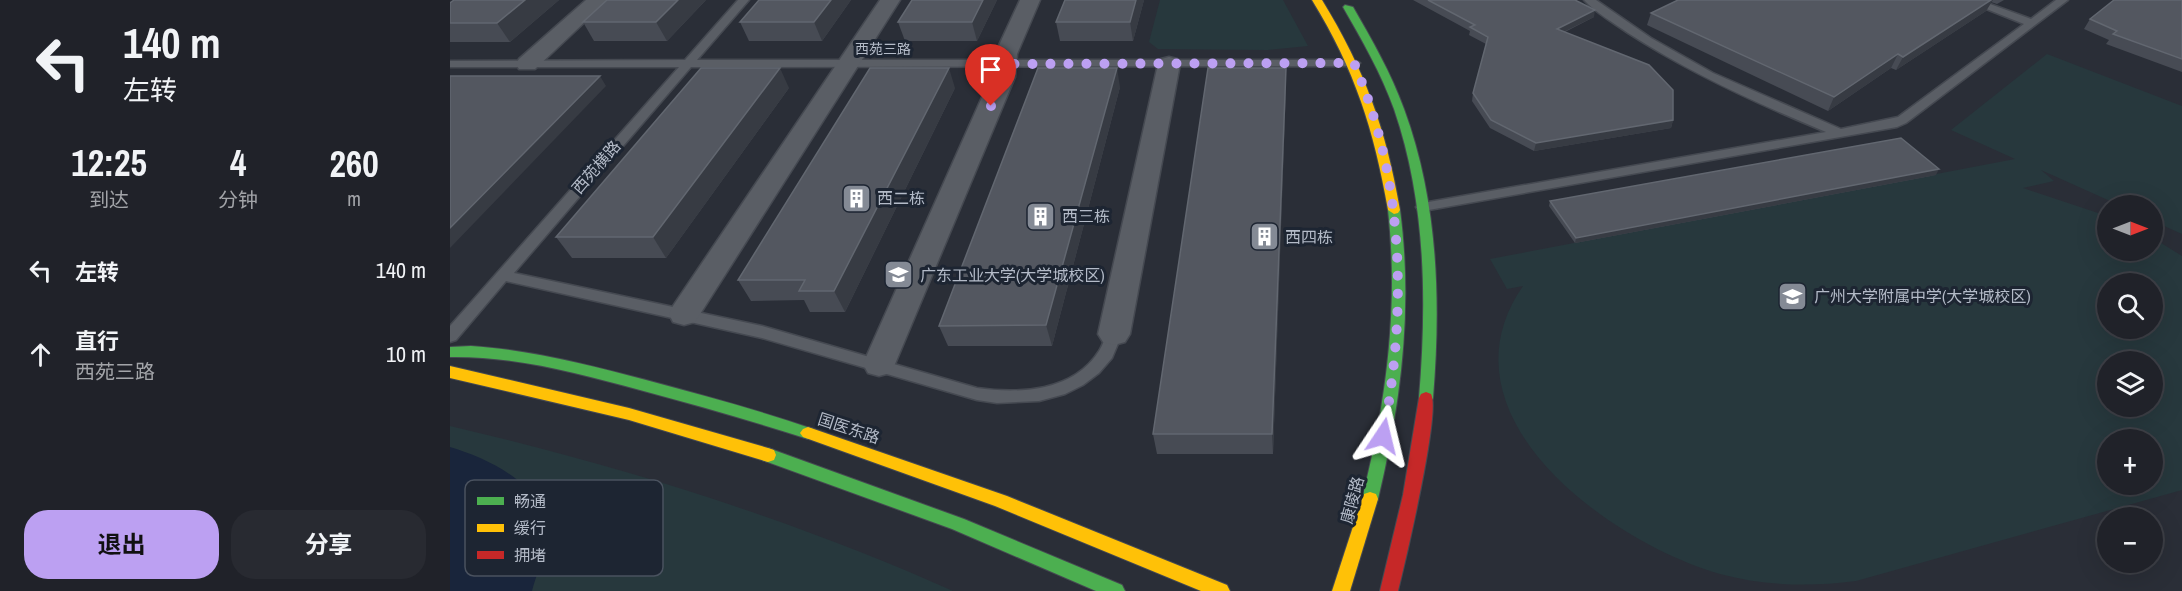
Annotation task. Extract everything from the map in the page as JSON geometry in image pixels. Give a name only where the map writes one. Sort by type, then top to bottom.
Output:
[{"type":"street","points":[[527,64],[598,0]]},
{"type":"street","points":[[684,314],[890,0]]},
{"type":"street","points":[[879,364],[1003,77],[1006,54],[1030,0]]},
{"type":"street","name":"康陵路","points":[[1317,0],[1354,63],[1368,95],[1387,161],[1397,244],[1398,298],[1387,415],[1375,479],[1362,530],[1341,591]]},
{"type":"street","points":[[1343,0],[1372,47],[1398,104],[1412,151],[1423,207],[1431,308],[1425,403],[1413,492],[1389,591]]},
{"type":"street","points":[[1114,334],[1169,64]]},
{"type":"street","name":"国医东路","points":[[450,352],[474,349],[553,364],[672,392],[791,426],[1008,501],[1221,591]]},
{"type":"street","points":[[450,372],[689,431],[780,460],[915,507],[1116,591]]},
{"type":"lane","name":"西苑横路","points":[[450,336],[744,0]]},
{"type":"lane","points":[[1589,0],[1640,36],[1700,70],[1839,133]]},
{"type":"lane","points":[[1969,0],[2032,23]]},
{"type":"lane","points":[[1423,207],[1902,120],[2063,0]]},
{"type":"lane","name":"西苑三路","points":[[450,64],[1354,63]]},
{"type":"lane","points":[[501,275],[684,314],[879,364],[977,394],[1024,398],[1058,391],[1084,375],[1105,357],[1114,334]]},
{"type":"shaded area","points":[[1160,0],[1283,0],[1308,46],[1268,50],[1158,49],[1149,42]]},
{"type":"shaded area","points":[[2047,54],[2182,106],[2182,234],[2163,225],[2163,195],[2097,195],[2041,170],[2054,181],[2023,188],[2097,213],[2097,261],[2163,261],[2163,244],[2182,256],[2182,490],[2121,507],[2097,507],[2097,514],[1856,581],[1788,584],[1754,581],[1720,574],[1677,558],[1631,534],[1586,504],[1547,467],[1517,426],[1500,381],[1501,334],[1523,286],[1507,289],[1490,259],[2015,159],[1951,130]]},
{"type":"shaded area","points":[[450,426],[652,480],[465,480],[465,576],[663,576],[663,483],[831,540],[953,591],[450,591]]},
{"type":"water","points":[[450,447],[484,460],[517,480],[465,480],[465,576],[537,576],[532,591],[450,591]]},
{"type":"building","points":[[454,0],[525,0],[497,23],[450,23],[450,3]]},
{"type":"building","points":[[607,0],[678,0],[656,22],[583,22]]},
{"type":"building","points":[[759,0],[831,0],[814,22],[740,22]]},
{"type":"building","points":[[912,0],[983,0],[972,22],[898,22]]},
{"type":"building","points":[[1065,0],[1136,0],[1130,22],[1056,22]]},
{"type":"building","points":[[1428,0],[1575,0],[1595,10],[1557,29],[1649,65],[1673,90],[1673,120],[1536,143],[1491,120],[1473,93],[1488,37],[1470,27],[1475,25]]},
{"type":"building","points":[[1678,0],[1991,0],[1903,57],[1898,54],[1834,97],[1651,13]]},
{"type":"building","points":[[2114,0],[2182,0],[2182,59],[2113,34],[2117,31],[2090,19]]},
{"type":"building","points":[[701,68],[780,68],[653,237],[556,237]]},
{"type":"building","points":[[870,68],[949,68],[834,291],[799,291],[805,280],[738,280]]},
{"type":"building","name":"西三栋","points":[[1038,68],[1117,68],[1046,325],[939,326]]},
{"type":"building","name":"西四栋","points":[[1208,68],[1286,68],[1272,434],[1153,434]]},
{"type":"building","points":[[450,76],[600,76],[450,228]]},
{"type":"building","points":[[1901,138],[1939,169],[1576,238],[1550,201]]},
{"type":"traffic: fast","points":[[1348,7],[1379,63],[1399,108],[1420,189],[1430,274],[1431,316],[1426,398]]},
{"type":"traffic: fast","points":[[1370,499],[1386,428],[1397,355],[1400,282],[1394,210]]},
{"type":"traffic: fast","points":[[450,352],[513,355],[554,363],[712,404],[808,433]]},
{"type":"traffic: fast","points":[[768,455],[958,524],[1116,591]]},
{"type":"traffic: slow","points":[[1317,0],[1347,51],[1368,100],[1383,152],[1394,210]]},
{"type":"traffic: slow","points":[[450,372],[629,414],[768,455]]},
{"type":"traffic: slow","points":[[808,433],[1001,501],[1221,591]]},
{"type":"traffic: slow","points":[[1341,591],[1370,499]]},
{"type":"traffic: jam","points":[[1389,591],[1411,495],[1426,398]]},
{"type":"place","name":"西二栋","points":[[856,198]]},
{"type":"place","name":"西三栋","points":[[1041,216]]},
{"type":"place","name":"西四栋","points":[[1264,237]]},
{"type":"place","name":"广东工业大学(大学城校区)","points":[[899,275]]},
{"type":"place","name":"广州大学附属中学(大学城校区)","points":[[1793,296]]},
{"type":"route","points":[[991,106],[1003,77],[1005,64],[1354,63],[1368,95],[1387,161],[1397,244],[1398,298],[1395,347],[1383,436]]}]
